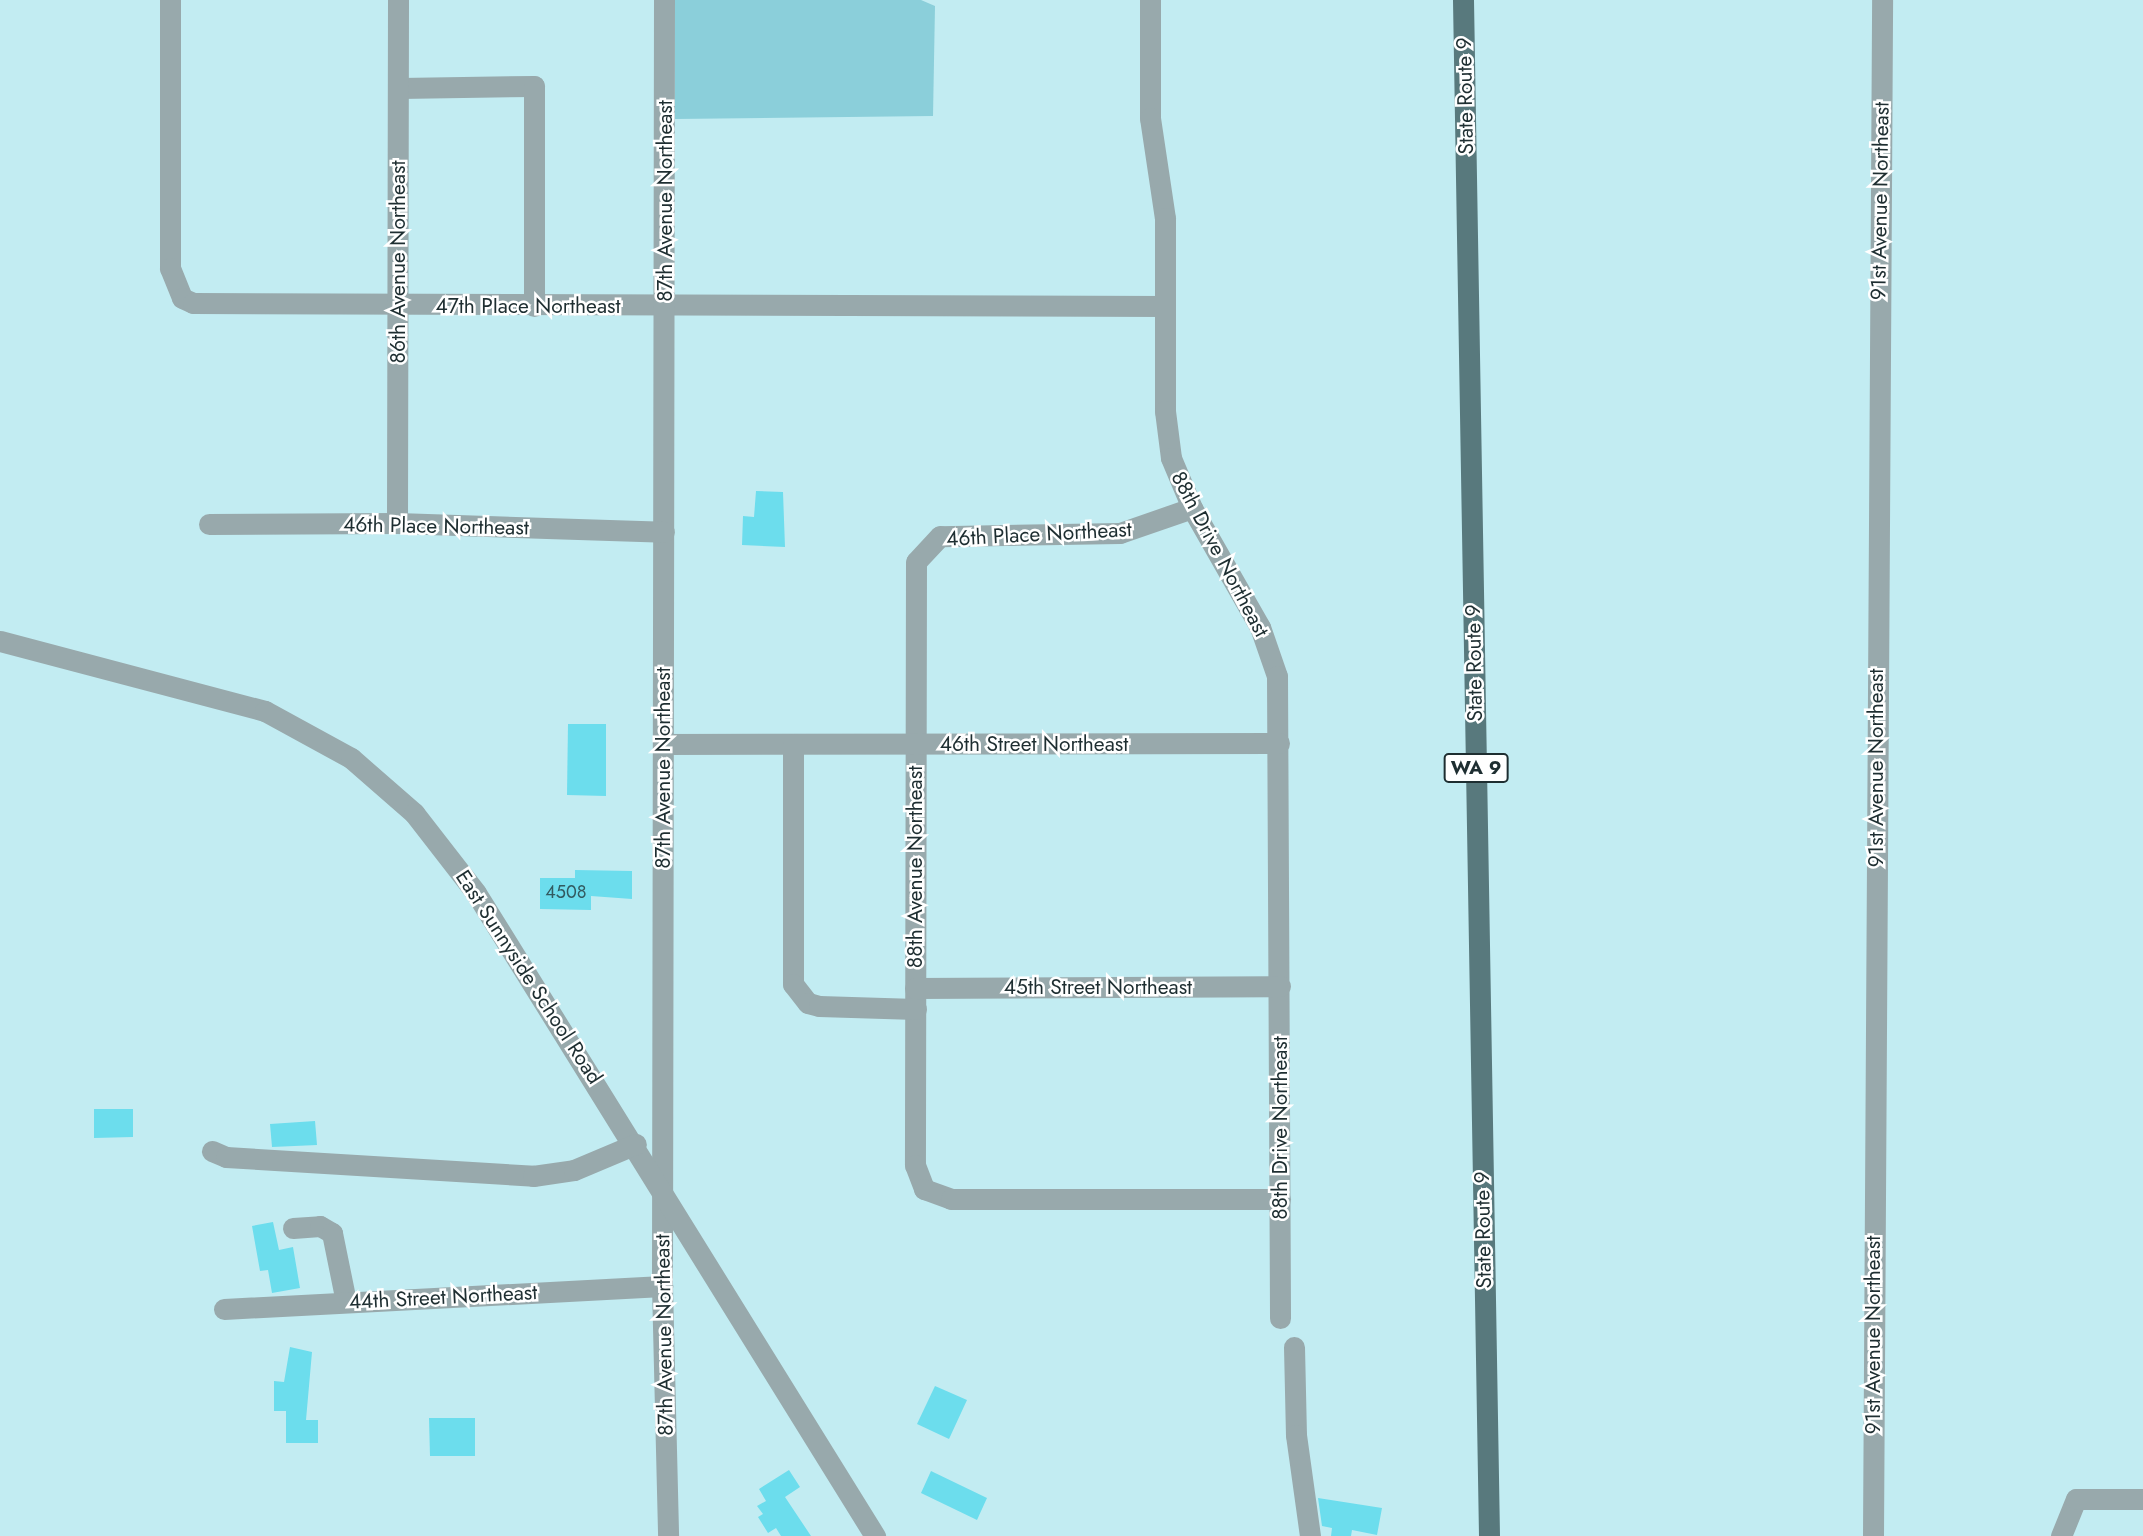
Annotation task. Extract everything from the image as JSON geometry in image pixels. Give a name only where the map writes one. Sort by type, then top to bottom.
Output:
[{"type":"main road","name":"State Route 9","points":[[1463,0],[1489,1536]]},
{"type":"street","name":"47th PIace Northeast","points":[[170,0],[170,268],[182,298],[207,307],[1165,306]]},
{"type":"street","name":"86th Avenue Northeast","points":[[397,523],[400,88],[398,0]]},
{"type":"street","name":"87th Avenue Northeast","points":[[664,0],[666,306],[662,1286],[668,1536]]},
{"type":"street","name":"88th Drive Northeast","points":[[1150,0],[1150,118],[1165,218],[1167,436],[1192,508],[1270,649],[1277,676],[1280,1318]]},
{"type":"street","name":"91st Avenue Northeast","points":[[1873,1536],[1882,0]]},
{"type":"street","points":[[400,88],[534,86],[534,306]]},
{"type":"street","name":"46th Place Northeast","points":[[926,545],[940,536],[964,533],[1120,533],[1192,508]]},
{"type":"street","name":"46th Place Northeast","points":[[209,524],[397,523],[664,532]]},
{"type":"street","name":"88th Avenue Northeast","points":[[926,545],[916,562],[915,744],[915,1165],[924,1189],[951,1199],[1280,1199]]},
{"type":"street","name":"East Sunnyside School Road","points":[[0,641],[265,710],[351,758],[414,813],[451,857],[636,1144],[875,1536]]},
{"type":"street","name":"46th Street Northeast","points":[[663,744],[1279,743]]},
{"type":"street","points":[[793,744],[793,985],[808,1003],[819,1006],[916,1009]]},
{"type":"street","name":"45th Street Northeast","points":[[915,988],[1280,986]]},
{"type":"street","points":[[212,1151],[226,1157],[327,1159],[533,1176],[574,1170],[636,1144]]},
{"type":"street","points":[[293,1228],[320,1226],[332,1233],[346,1302]]},
{"type":"street","name":"44th Street Northeast","points":[[224,1309],[662,1286]]},
{"type":"street","points":[[1294,1347],[1296,1435],[1310,1536]]},
{"type":"street","points":[[2061,1536],[2076,1499],[2143,1499]]},
{"type":"shaded area","points":[[675,0],[921,0],[935,6],[933,116],[675,119]]},
{"type":"building","points":[[756,491],[783,492],[785,547],[742,545],[743,516],[754,517]]},
{"type":"building","points":[[568,724],[606,724],[606,796],[567,795]]},
{"type":"building","points":[[575,870],[632,871],[632,899],[591,896],[591,910],[540,909],[540,878],[575,878]]},
{"type":"building","points":[[94,1109],[133,1109],[133,1137],[94,1138]]},
{"type":"building","points":[[315,1121],[317,1145],[272,1147],[270,1124]]},
{"type":"building","points":[[273,1222],[279,1250],[293,1247],[300,1288],[272,1293],[268,1270],[260,1271],[252,1226]]},
{"type":"building","points":[[290,1347],[312,1352],[306,1420],[318,1420],[318,1443],[286,1443],[286,1411],[274,1411],[274,1381],[284,1382]]},
{"type":"building","points":[[935,1386],[967,1400],[949,1439],[917,1424]]},
{"type":"building","points":[[429,1418],[475,1418],[475,1456],[430,1456]]},
{"type":"building","points":[[789,1470],[800,1487],[785,1497],[811,1536],[781,1536],[776,1528],[768,1533],[758,1517],[763,1514],[757,1506],[766,1501],[759,1489]]},
{"type":"building","points":[[931,1471],[987,1498],[977,1520],[921,1493]]},
{"type":"building","points":[[1318,1498],[1382,1508],[1377,1535],[1352,1530],[1351,1536],[1331,1536],[1332,1528],[1322,1526]]}]
